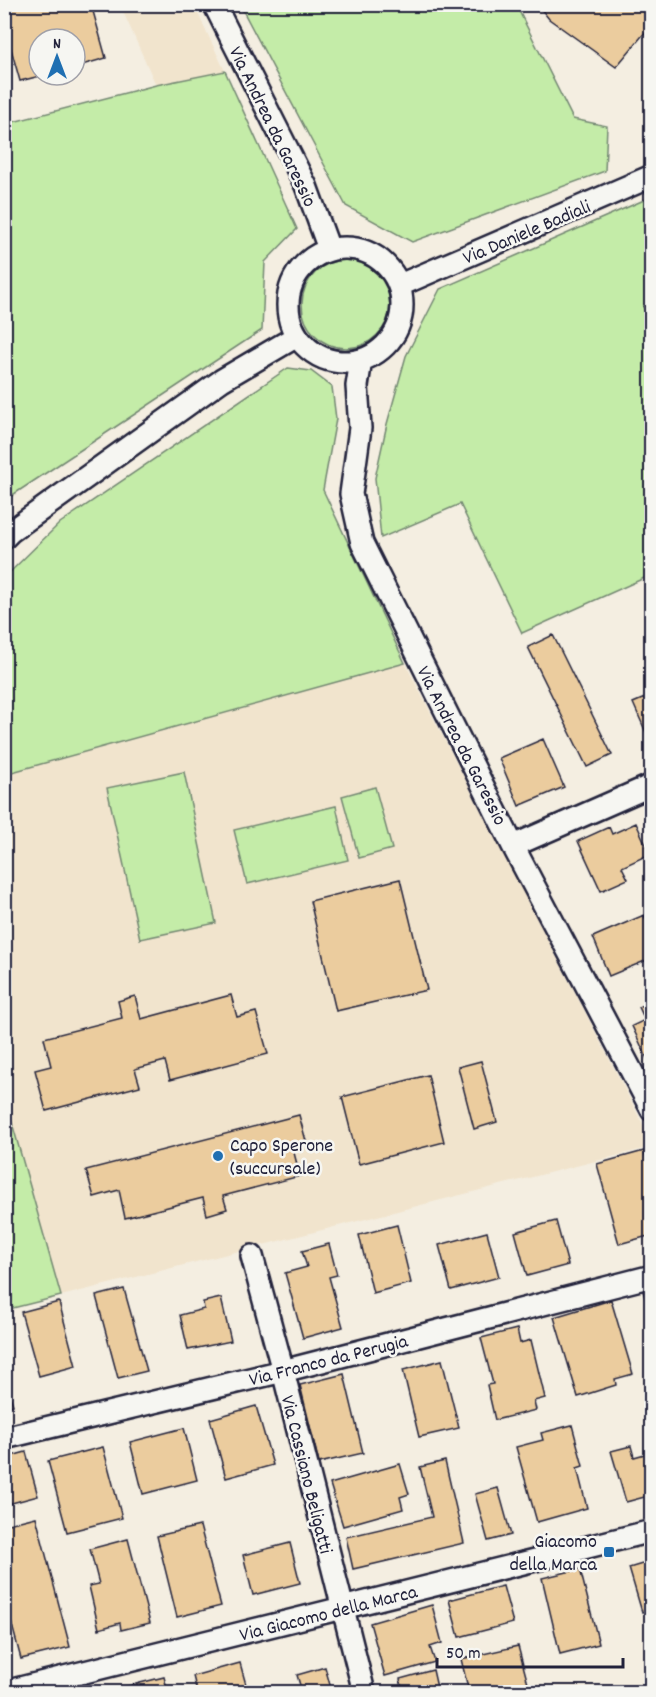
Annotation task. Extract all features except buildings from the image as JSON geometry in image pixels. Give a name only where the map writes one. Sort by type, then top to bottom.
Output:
[{"type":"street","name":"Via Andrea da Garessio","points":[[214,4],[306,186],[329,249]]},
{"type":"street","name":"Via Daniele Badiali","points":[[400,285],[651,176]]},
{"type":"street","points":[[346,247],[363,250],[379,258],[391,270],[400,285],[403,303],[400,322],[392,339],[378,352],[361,360],[343,362],[325,359],[310,350],[297,336],[290,320],[288,303],[291,285],[300,269],[313,257],[329,249],[346,247]]},
{"type":"street","points":[[4,538],[222,380],[297,336]]},
{"type":"street","name":"Via Andrea da Garessio","points":[[361,360],[357,386],[360,428],[351,494],[362,543],[513,846],[651,1110]]},
{"type":"street","points":[[513,846],[651,785]]},
{"type":"street","name":"Via Cassiano Beligatti","points":[[252,1256],[364,1692]]},
{"type":"street","name":"Via Franco da Perugia","points":[[4,1438],[283,1371],[651,1276]]},
{"type":"street","name":"Via Giacomo della Marca","points":[[4,1692],[651,1531]]},
{"type":"shaded area","points":[[120,5],[194,5],[225,71],[156,85]]},
{"type":"shaded area","points":[[405,663],[651,1140],[651,1147],[61,1296],[5,1098],[5,774]]},
{"type":"green space","points":[[240,5],[516,5],[573,119],[607,126],[605,171],[412,242],[346,206]]},
{"type":"green space","points":[[225,71],[297,229],[265,262],[262,330],[5,500],[5,124],[156,85]]},
{"type":"green space","points":[[651,197],[651,575],[522,633],[460,504],[381,538],[375,478],[406,356],[440,289]]},
{"type":"green space","points":[[346,260],[363,263],[377,273],[387,287],[390,304],[387,321],[377,335],[363,345],[346,348],[329,345],[315,335],[305,321],[302,304],[305,287],[315,273],[329,263]]},
{"type":"green space","points":[[288,368],[311,371],[332,387],[336,419],[323,490],[405,663],[5,774],[5,577],[60,523]]},
{"type":"green space","points":[[184,772],[216,923],[140,939],[107,788]]},
{"type":"green space","points":[[375,787],[392,849],[359,858],[342,796]]},
{"type":"green space","points":[[336,806],[348,860],[247,884],[234,830]]},
{"type":"green space","points":[[5,1098],[61,1296],[4,1310]]},
{"type":"place","name":"Capo Sperone (succursale)","points":[[218,1156]]},
{"type":"place","name":"Giacomo della Marca","points":[[609,1552]]}]
